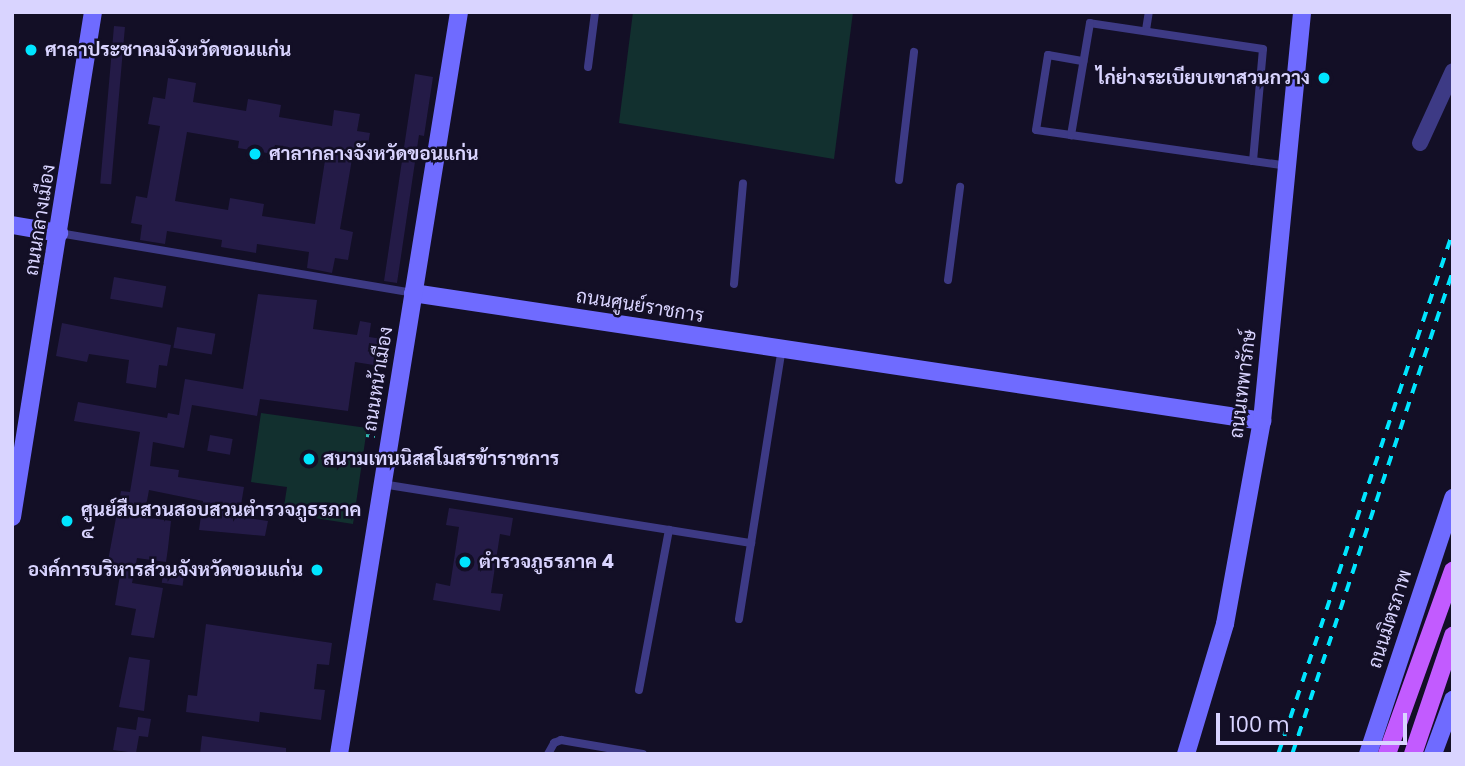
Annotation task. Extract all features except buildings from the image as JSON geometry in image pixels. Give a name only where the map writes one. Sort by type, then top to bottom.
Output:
[{"type":"main road","points":[[1387,754],[1453,571]]},
{"type":"main road","points":[[1413,754],[1453,636]]},
{"type":"street","name":"ถนนกลางเมือง","points":[[12,517],[93,12]]},
{"type":"street","name":"ถนนหน้าเมือง","points":[[339,754],[459,12]]},
{"type":"street","name":"ถนนเทพารักษ์","points":[[1186,754],[1225,624],[1262,421],[1302,12]]},
{"type":"street","points":[[1420,143],[1453,71]]},
{"type":"street","name":"ถนนศูนย์ราชการ","points":[[12,225],[59,233]]},
{"type":"street","name":"ถนนศูนย์ราชการ","points":[[413,293],[1262,421]]},
{"type":"street","name":"ถนนมิตรภาพ","points":[[1368,754],[1453,498]]},
{"type":"street","points":[[1433,754],[1453,700]]},
{"type":"street","points":[[1445,754],[1453,729]]},
{"type":"lane","points":[[588,67],[595,12]]},
{"type":"lane","points":[[1146,30],[1149,12]]},
{"type":"lane","points":[[1071,135],[1090,23],[1146,30],[1263,48],[1253,162]]},
{"type":"lane","points":[[899,180],[914,52]]},
{"type":"lane","points":[[1083,61],[1048,55],[1036,130],[1287,166]]},
{"type":"lane","points":[[734,284],[743,183]]},
{"type":"lane","points":[[948,280],[960,187]]},
{"type":"lane","name":"ถนนศูนย์ราชการ","points":[[59,233],[413,293]]},
{"type":"lane","points":[[739,619],[782,348]]},
{"type":"lane","points":[[382,484],[751,543]]},
{"type":"lane","points":[[639,690],[669,530]]},
{"type":"lane","points":[[548,754],[561,740],[643,754]]},
{"type":"green space","points":[[633,12],[853,12],[834,159],[619,123]]},
{"type":"green space","name":"สนามเทนนิสสโมสรข้าราชการ","points":[[261,413],[367,428],[353,524],[283,513],[287,487],[251,482]]},
{"type":"railway","points":[[1278,754],[1453,231]]},
{"type":"railway","points":[[1292,754],[1453,270]]},
{"type":"place","name":"ศาลาประชาคมจังหวัดขอนแก่น","points":[[31,50]]},
{"type":"place","name":"ไก่ย่างระเบียบเขาสวนกวาง","points":[[1324,78]]},
{"type":"place","name":"ศาลากลางจังหวัดขอนแก่น","points":[[255,154]]},
{"type":"place","name":"สนามเทนนิสสโมสรข้าราชการ","points":[[309,459]]},
{"type":"place","name":"ศูนย์สืบสวนสอบสวนตำรวจภูธรภาค ๔","points":[[67,521]]},
{"type":"place","name":"ตำรวจภูธรภาค 4","points":[[465,562]]},
{"type":"place","name":"องค์การบริหารส่วนจังหวัดขอนแก่น","points":[[317,570]]}]
